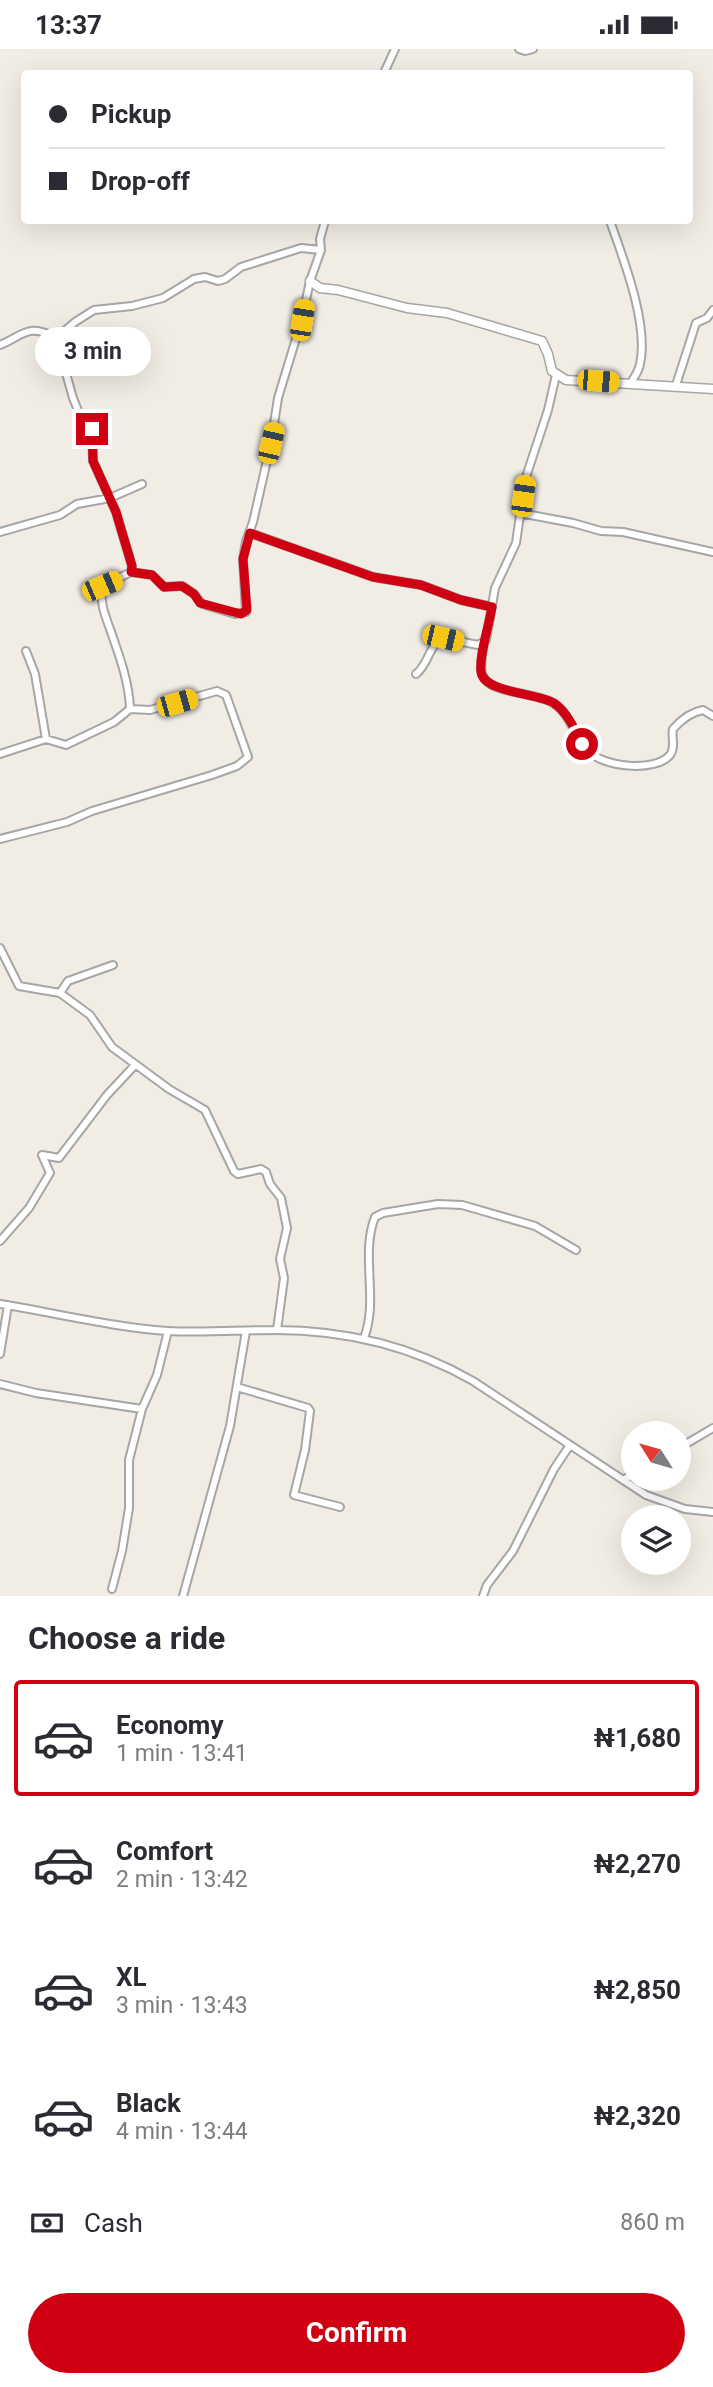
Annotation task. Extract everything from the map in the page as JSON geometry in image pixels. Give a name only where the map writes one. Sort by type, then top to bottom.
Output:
[{"type":"street","points":[[385,70],[395,49]]},
{"type":"street","points":[[519,49],[533,49]]},
{"type":"street","points":[[130,709],[124,674],[99,599],[102,586],[131,572],[152,575],[164,587],[182,586],[194,594],[200,603],[241,614],[247,610],[243,559],[275,427],[278,398],[321,250],[320,239],[324,224]]},
{"type":"street","points":[[611,224],[621,246],[641,326],[641,363],[630,384]]},
{"type":"street","points":[[131,572],[128,551],[110,498],[93,461],[94,434],[79,413],[73,398],[58,345],[59,339],[75,322],[94,310],[132,306],[163,298],[194,279],[225,279],[241,267],[301,247],[321,250]]},
{"type":"street","points":[[310,281],[320,288],[407,308],[446,313],[542,341],[550,367],[556,375],[566,380],[713,389]]},
{"type":"street","points":[[676,385],[696,323],[707,318],[713,310]]},
{"type":"street","points":[[0,345],[25,332],[38,330],[59,339]]},
{"type":"street","points":[[556,375],[548,410],[525,480],[516,544],[495,588],[484,642],[481,672],[484,680],[497,688],[532,694],[553,702],[565,713],[589,752],[606,763],[651,766],[670,755],[673,750],[673,729],[682,720],[703,710],[713,716]]},
{"type":"street","points":[[0,532],[60,515],[77,505],[110,498],[142,484]]},
{"type":"street","points":[[520,513],[713,552]]},
{"type":"street","points":[[250,533],[373,577],[421,585],[461,600],[492,607]]},
{"type":"street","points":[[416,674],[423,669],[432,646],[438,640],[443,638],[478,645],[484,642]]},
{"type":"street","points":[[26,651],[35,674],[46,739]]},
{"type":"street","points":[[0,754],[46,739],[66,745],[114,722],[130,709],[150,710],[217,691],[226,695],[248,757],[237,766],[212,775],[92,811],[67,822],[0,839]]},
{"type":"street","points":[[0,948],[19,986],[60,993],[90,1015],[112,1047],[175,1093],[205,1110],[234,1171],[238,1174],[261,1169],[266,1172],[270,1184],[281,1198],[287,1228],[280,1259],[284,1278],[277,1330]]},
{"type":"street","points":[[60,993],[68,981],[113,965]]},
{"type":"street","points":[[0,1241],[29,1208],[59,1158],[107,1095],[135,1065]]},
{"type":"street","points":[[50,1173],[42,1155],[59,1158]]},
{"type":"street","points":[[364,1338],[370,1317],[370,1236],[376,1217],[383,1213],[438,1204],[462,1205],[534,1226],[576,1250]]},
{"type":"street","points":[[0,1304],[83,1320],[168,1331],[277,1330],[364,1338],[405,1349],[447,1366],[473,1381],[621,1478]]},
{"type":"street","points":[[0,1354],[8,1305]]},
{"type":"street","points":[[112,1590],[129,1508],[129,1460],[142,1409],[157,1375],[168,1331]]},
{"type":"street","points":[[183,1596],[218,1473],[246,1331]]},
{"type":"street","points":[[0,1384],[36,1393],[142,1409]]},
{"type":"street","points":[[237,1387],[308,1408],[310,1411],[305,1450],[294,1495],[340,1507]]},
{"type":"street","points":[[691,1441],[713,1428]]},
{"type":"street","points":[[483,1596],[513,1551],[554,1469],[570,1445]]},
{"type":"street","points":[[640,1491],[685,1509],[713,1511]]},
{"type":"route","points":[[92,429],[93,461],[116,512],[132,566],[131,572],[152,575],[164,587],[182,586],[194,594],[200,603],[235,614],[246,613],[243,559],[250,533],[373,577],[421,585],[461,600],[492,607],[484,642],[481,672],[484,680],[497,688],[532,694],[553,702],[565,713],[582,744]]}]
